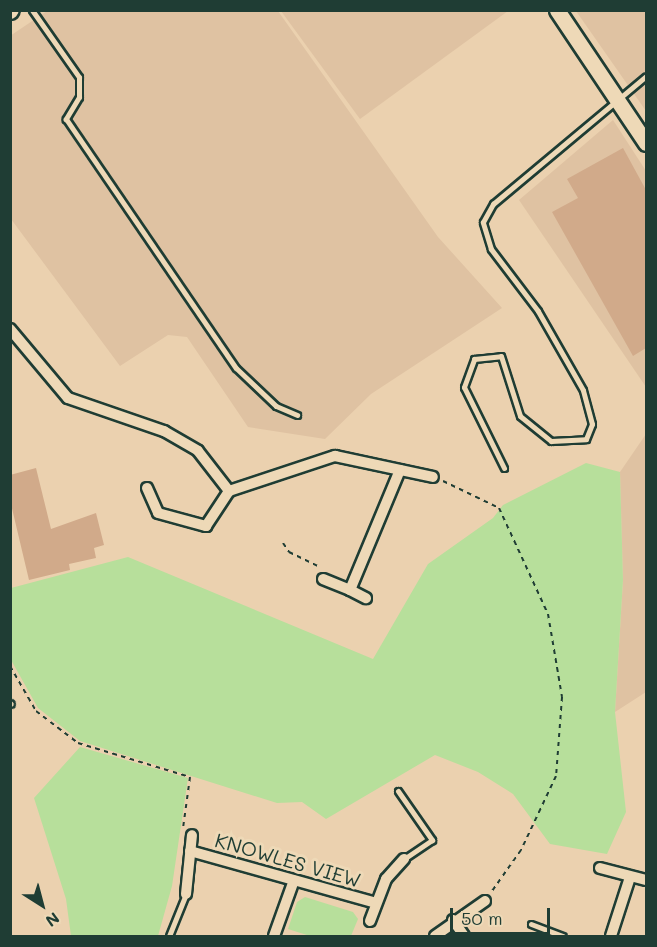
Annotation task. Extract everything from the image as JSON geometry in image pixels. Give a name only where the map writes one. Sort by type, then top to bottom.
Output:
[{"type":"street","points":[[561,12],[646,143]]},
{"type":"street","points":[[11,327],[68,398],[164,431],[198,451],[229,491]]},
{"type":"street","points":[[147,488],[158,513],[206,526],[229,491],[334,456],[434,477]]},
{"type":"street","points":[[350,591],[399,470]]},
{"type":"street","points":[[323,579],[366,598]]},
{"type":"street","name":"KNOWLES VIEW","points":[[186,894],[190,851],[187,834]]},
{"type":"street","name":"KNOWLES VIEW","points":[[190,851],[376,903]]},
{"type":"street","name":"KNOWLES VIEW","points":[[370,921],[391,871],[404,859]]},
{"type":"street","points":[[600,868],[646,880]]},
{"type":"street","points":[[611,936],[630,877]]},
{"type":"street","points":[[276,936],[294,880]]},
{"type":"street","points":[[435,936],[453,920],[485,901]]},
{"type":"street","points":[[453,920],[464,936]]},
{"type":"lane","points":[[32,10],[79,77],[79,97],[66,118],[236,368],[276,406],[297,415]]},
{"type":"lane","points":[[504,468],[464,387],[474,359],[501,356],[520,416],[552,441],[586,439],[592,424],[582,390],[538,311],[491,249],[483,222],[494,204],[616,98],[646,76]]},
{"type":"lane","name":"KNOWLES VIEW","points":[[398,791],[432,840],[404,859]]},
{"type":"lane","points":[[169,936],[186,894]]},
{"type":"lane","points":[[531,924],[563,936]]},
{"type":"path","points":[[434,477],[499,508],[548,614],[562,697],[556,776],[520,850],[485,901]]},
{"type":"path","points":[[283,543],[289,552],[321,568],[323,579]]},
{"type":"path","points":[[10,666],[36,711],[78,743],[190,777],[187,834]]},
{"type":"shaded area","points":[[47,11],[278,11],[438,237],[502,308],[371,394],[325,439],[248,427],[187,337],[168,335],[120,366],[11,219],[10,36]]},
{"type":"shaded area","points":[[281,11],[508,11],[360,119]]},
{"type":"shaded area","points":[[576,11],[646,11],[646,111]]},
{"type":"shaded area","points":[[613,120],[646,171],[646,387],[519,200]]},
{"type":"shaded area","points":[[646,434],[646,692],[615,712],[623,580],[620,472]]},
{"type":"green space","points":[[586,463],[620,472],[623,580],[615,712],[626,812],[607,854],[550,844],[513,794],[478,772],[435,755],[326,819],[302,802],[277,803],[80,741],[38,708],[11,660],[11,588],[128,557],[373,659],[428,564],[493,518],[503,505]]},
{"type":"green space","points":[[80,747],[188,778],[172,886],[158,936],[71,936],[66,899],[34,798]]},
{"type":"green space","points":[[305,897],[353,912],[358,919],[351,936],[310,936],[288,929],[297,902]]},
{"type":"building","points":[[623,148],[646,190],[646,348],[633,356],[552,212],[578,198],[567,179]]},
{"type":"building","points":[[36,468],[51,529],[96,513],[104,545],[94,548],[96,558],[69,564],[70,570],[29,580],[10,500],[10,475]]}]
